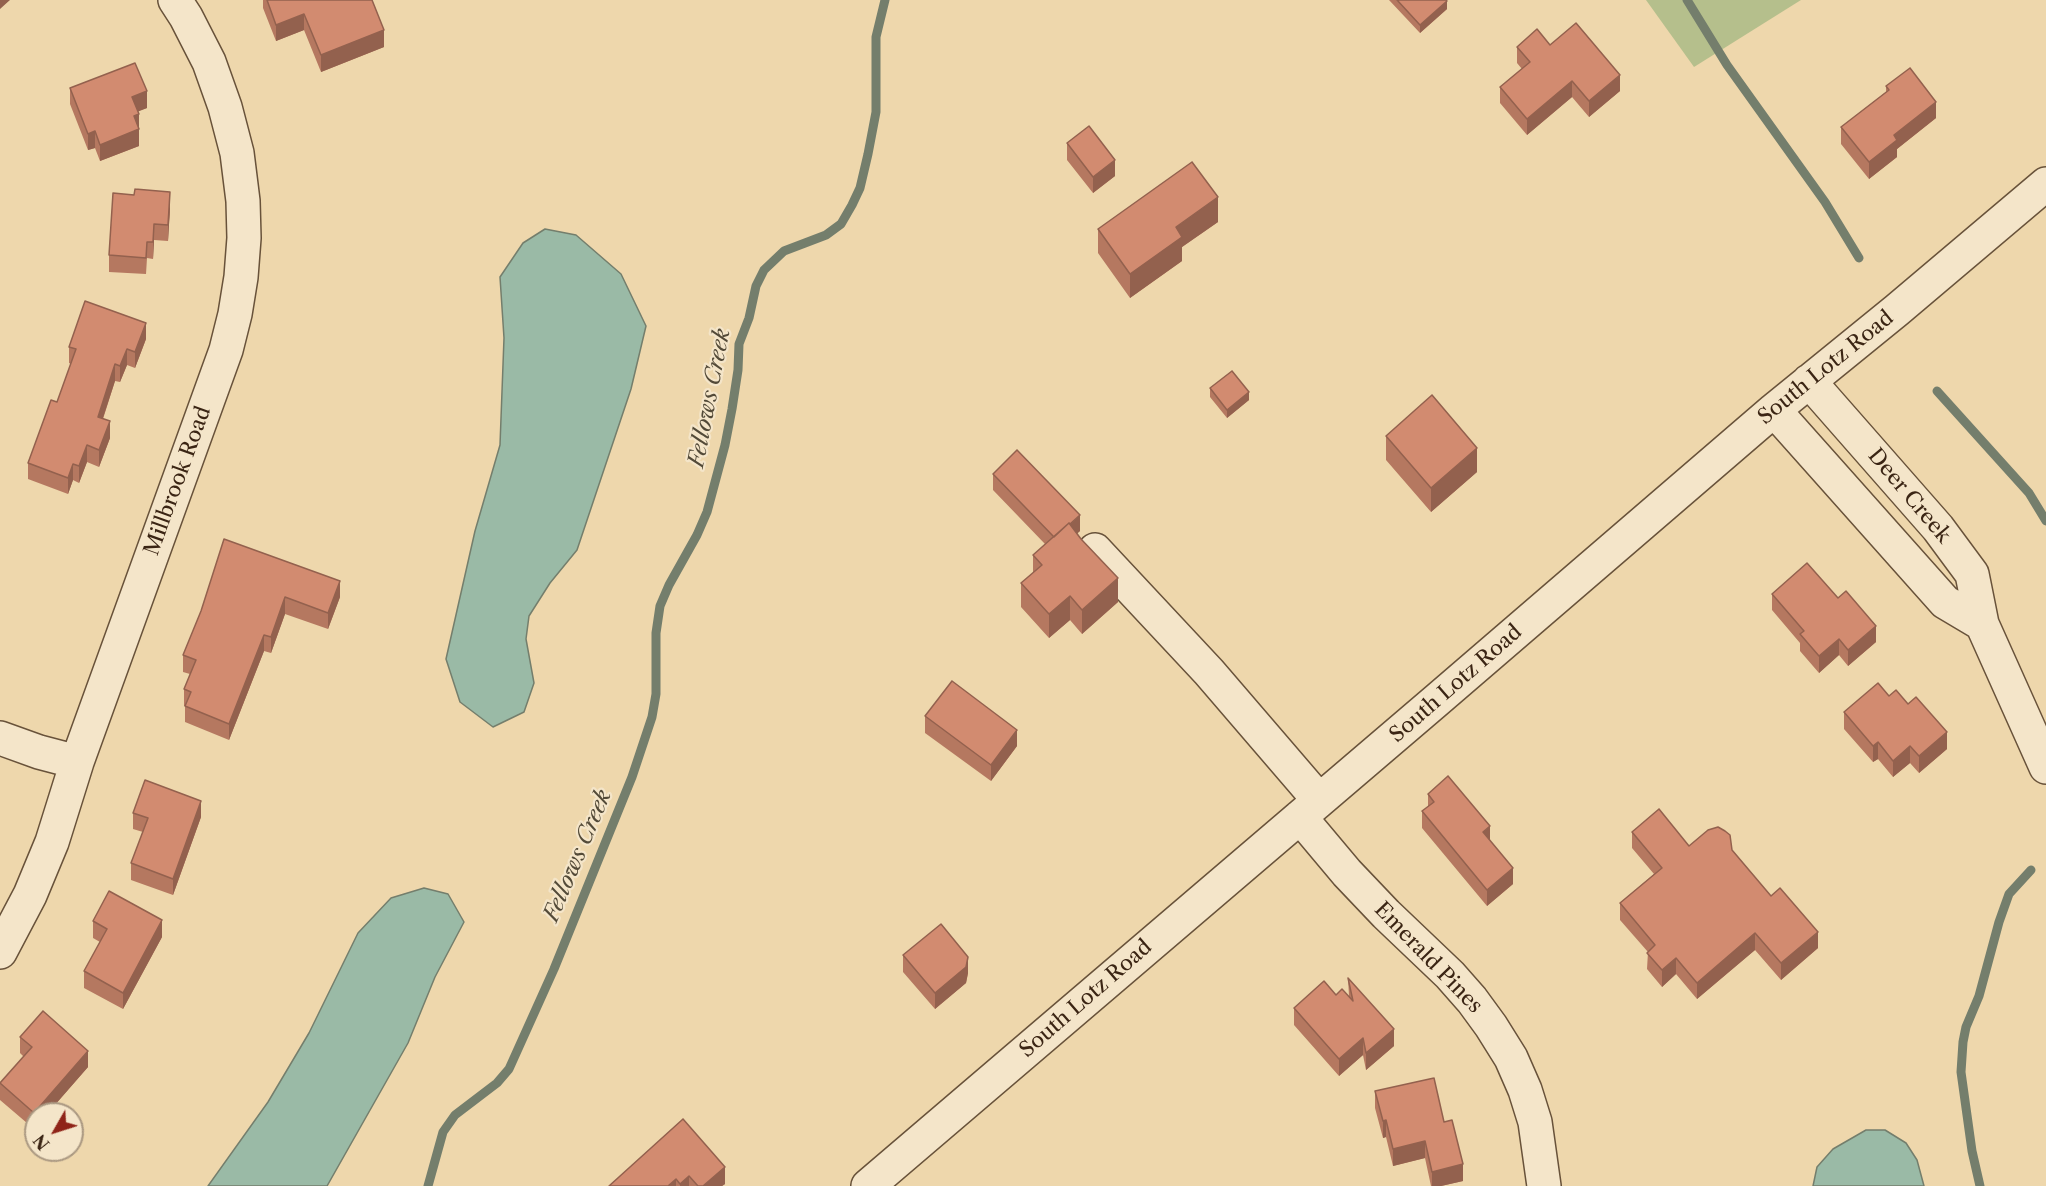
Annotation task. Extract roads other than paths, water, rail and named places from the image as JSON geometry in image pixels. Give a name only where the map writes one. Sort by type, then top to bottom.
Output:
[{"type":"street","name":"Millbrook Road","points":[[0,952],[30,895],[43,863],[77,762],[226,350],[241,277],[244,238],[243,201],[237,153],[225,107],[208,62],[175,0]]},
{"type":"street","name":"South Lotz Road","points":[[868,1186],[1774,410],[2046,184]]},
{"type":"street","name":"Deer Creek","points":[[1809,381],[1938,528],[1972,574],[1982,624],[2046,767]]},
{"type":"street","name":"Deer Creek","points":[[1774,410],[1945,602],[1982,624]]},
{"type":"street","name":"Emerald Pines","points":[[1095,550],[1209,672],[1310,808],[1347,873],[1450,975],[1491,1026],[1511,1058],[1525,1090],[1535,1122],[1544,1186]]},
{"type":"street","points":[[0,738],[77,762]]},
{"type":"waterway","name":"Fellows Creek","points":[[428,1186],[443,1132],[455,1115],[497,1083],[509,1069],[554,969],[632,777],[652,717],[656,694],[656,633],[660,606],[707,512],[732,409],[739,344],[749,318],[756,286],[764,270],[784,251],[826,235],[841,224],[860,188],[876,112],[876,37],[885,0]]},
{"type":"waterway","points":[[1687,0],[1727,65],[1825,202],[1859,258]]},
{"type":"waterway","points":[[1937,391],[2029,493],[2046,521]]},
{"type":"waterway","points":[[1980,1186],[1972,1151],[1961,1072],[1963,1042],[2009,894],[2031,870]]}]
